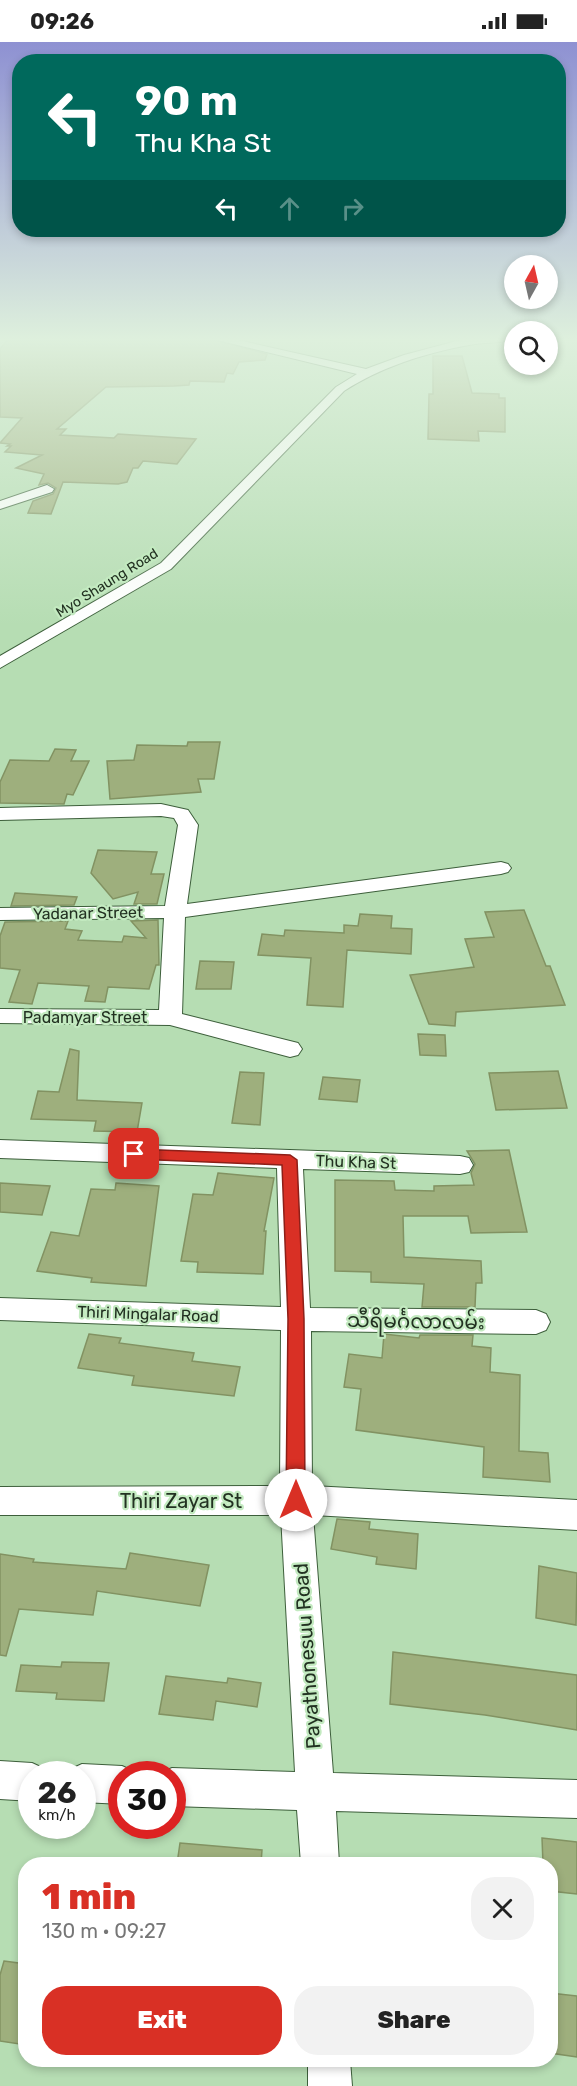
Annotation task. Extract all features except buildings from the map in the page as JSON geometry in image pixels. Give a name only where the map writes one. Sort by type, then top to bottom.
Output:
[{"type":"street","name":"Myo Shaung Road","points":[[0,663],[166,566],[296,433]]},
{"type":"street","points":[[0,505],[47,489]]},
{"type":"street","points":[[0,652],[39,641]]},
{"type":"street","points":[[0,814],[161,810],[181,814],[189,825],[175,912],[170,1018]]},
{"type":"street","name":"Yadanar Street","points":[[0,914],[175,912],[501,868]]},
{"type":"street","name":"Padamyar Street","points":[[0,1017],[170,1018],[290,1049]]},
{"type":"street","name":"Thu Kha St","points":[[0,1149],[460,1165]]},
{"type":"street","name":"Payathonesuu Road","points":[[290,1160],[296,1319],[296,1500],[321,1857]]},
{"type":"street","name":"Thiri Mingalar Road","points":[[0,1309],[296,1319]]},
{"type":"street","name":"သီရိမင်္ဂလာလမ်း","points":[[296,1319],[536,1322]]},
{"type":"street","name":"Thiri Zayar St","points":[[0,1501],[296,1500],[577,1515]]},
{"type":"street","points":[[0,1780],[18,1781]]},
{"type":"street","points":[[186,1787],[577,1799]]},
{"type":"street","points":[[329,2067],[330,2086]]},
{"type":"route","points":[[134,1154],[290,1160],[296,1319],[296,1500]]}]
